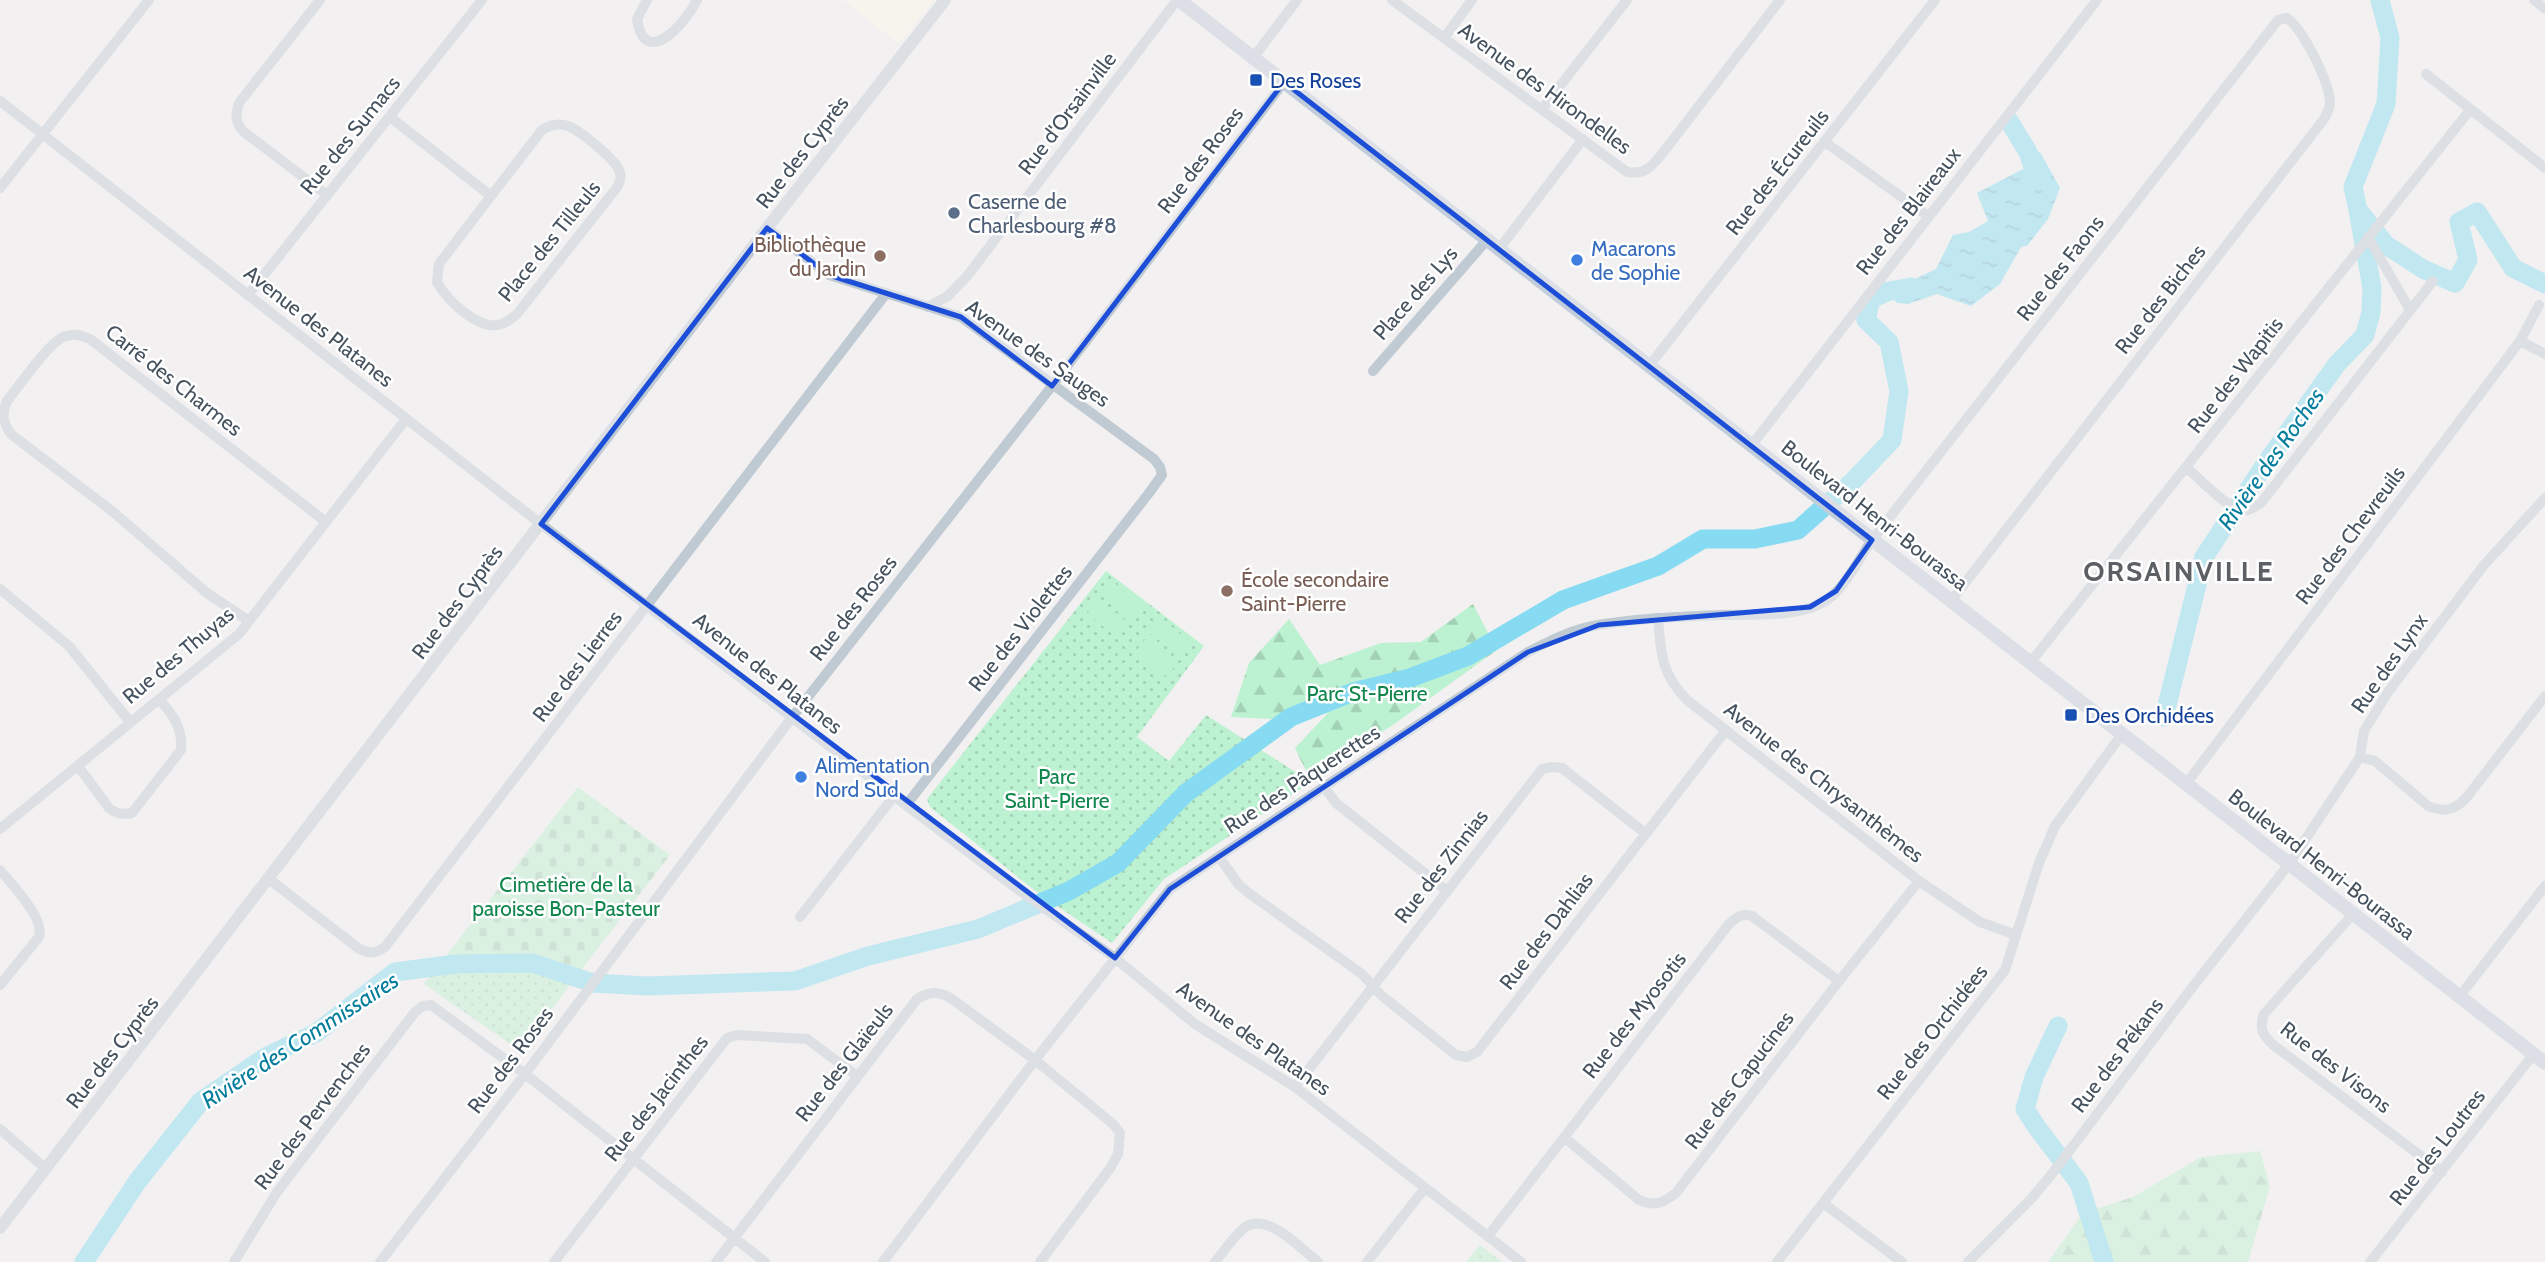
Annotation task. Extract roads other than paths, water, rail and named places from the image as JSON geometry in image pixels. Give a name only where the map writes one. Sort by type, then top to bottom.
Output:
[{"type":"main road","name":"Boulevard Henri-Bourassa","points":[[1178,0],[2539,1059]]},
{"type":"street","points":[[0,188],[149,0]]},
{"type":"street","points":[[320,0],[239,103],[236,121],[244,132],[327,195]]},
{"type":"street","name":"Rue des Sumacs","points":[[248,295],[482,0]]},
{"type":"street","points":[[648,0],[637,19],[643,36],[651,42],[661,42],[669,37],[697,0]]},
{"type":"street","name":"Rue des Cyprès","points":[[0,1228],[945,0]]},
{"type":"street","name":"Rue d'Orsainville","points":[[928,307],[948,296],[968,275],[1178,0]]},
{"type":"street","points":[[1253,58],[1297,0]]},
{"type":"street","name":"Avenue des Hirondelles","points":[[1392,0],[1627,172],[1637,174],[1646,172],[1662,154],[1780,0]]},
{"type":"street","points":[[1444,38],[1472,0]]},
{"type":"street","points":[[1542,109],[1627,0]]},
{"type":"street","name":"Rue des Écureuils","points":[[1649,366],[1935,0]]},
{"type":"street","name":"Rue des Blaireaux","points":[[1751,446],[2097,0]]},
{"type":"street","points":[[2534,0],[2545,9]]},
{"type":"street","name":"Rue des Biches","points":[[1951,601],[2324,118],[2330,106],[2329,94],[2314,54],[2293,22],[2287,18],[2278,20]]},
{"type":"street","name":"Rue des Faons","points":[[1872,540],[2278,20]]},
{"type":"street","points":[[2426,74],[2545,168]]},
{"type":"street","name":"Rue des Roses","points":[[380,1262],[525,1074],[793,716],[1052,386],[1284,82]]},
{"type":"street","name":"Avenue des Platanes","points":[[0,101],[894,796],[1020,891],[1115,958],[1195,1024],[1295,1087],[1521,1262]]},
{"type":"street","name":"Rue des Wapitis","points":[[2030,663],[2470,110]]},
{"type":"street","points":[[390,117],[491,196]]},
{"type":"street","name":"Place des Tilleuls","points":[[549,125],[571,127],[614,162],[620,171],[618,186],[517,314],[499,325],[488,326],[447,298],[437,282],[437,273],[439,264],[491,196],[542,130],[549,125]]},
{"type":"street","name":"Place des Lys","points":[[1373,371],[1493,245],[1583,139]]},
{"type":"street","points":[[1825,142],[1928,216]]},
{"type":"street","name":"Avenue des Sauges","points":[[767,228],[829,275],[961,317],[1154,459],[1162,475]]},
{"type":"street","points":[[2368,237],[2410,310]]},
{"type":"street","points":[[2187,468],[2238,509],[2252,509],[2261,503],[2432,281]]},
{"type":"street","name":"Rue des Lierres","points":[[269,879],[367,953],[376,953],[385,947],[885,295]]},
{"type":"street","name":"Rue des Chevreuils","points":[[2186,784],[2520,341],[2539,305]]},
{"type":"street","name":"Carré des Charmes","points":[[249,621],[207,593],[113,512],[12,435],[3,418],[7,401],[54,343],[72,334],[81,335],[90,339],[326,523]]},
{"type":"street","points":[[2520,341],[2545,354]]},
{"type":"street","name":"Rue des Thuyas","points":[[0,830],[239,634],[406,419]]},
{"type":"street","name":"Rue des Violettes","points":[[907,804],[1162,475]]},
{"type":"street","name":"Rue des Lynx","points":[[2289,864],[2360,757],[2364,731],[2388,692],[2484,565],[2545,498]]},
{"type":"street","name":"Rue des Pâquerettes","points":[[883,1262],[1035,1060],[1170,889],[1528,652],[1555,638],[1577,629],[1599,625],[1658,618],[1787,612],[1821,603],[1836,591],[1872,540]]},
{"type":"street","points":[[0,589],[69,646],[130,722]]},
{"type":"street","name":"Avenue des Chrysanthèmes","points":[[1658,618],[1661,654],[1673,686],[1919,881],[1980,922],[2016,935]]},
{"type":"street","points":[[2360,757],[2375,761],[2428,806],[2449,810],[2467,797],[2545,696]]},
{"type":"street","points":[[78,766],[108,808],[115,813],[132,813],[181,750],[181,729],[159,699]]},
{"type":"street","name":"Rue des Dahlias","points":[[1373,985],[1381,995],[1456,1055],[1471,1056],[1478,1052],[1726,730]]},
{"type":"street","name":"Rue des Orchidées","points":[[1777,1262],[2005,970],[2039,863],[2055,826],[2122,734]]},
{"type":"street","name":"Rue des Zinnias","points":[[1295,1087],[1542,769],[1562,768],[1646,832]]},
{"type":"street","points":[[1325,788],[1336,803],[1446,890]]},
{"type":"street","points":[[800,916],[894,796]]},
{"type":"street","points":[[1219,858],[1239,885],[1362,974],[1373,985]]},
{"type":"street","name":"Rue des Pékans","points":[[1968,1262],[2031,1199],[2055,1170],[2190,989],[2289,864]]},
{"type":"street","points":[[0,870],[36,917],[41,930],[39,937],[0,985]]},
{"type":"street","name":"Rue des Capucines","points":[[1564,1137],[1639,1200],[1648,1204],[1659,1204],[1668,1199],[1676,1193],[1919,881]]},
{"type":"street","points":[[2459,997],[2545,886]]},
{"type":"street","name":"Rue des Myosotis","points":[[1488,1236],[1737,917],[1744,914],[1752,916],[1839,981]]},
{"type":"street","name":"Rue des Visons","points":[[2353,914],[2264,1014],[2262,1031],[2272,1044],[2442,1172]]},
{"type":"street","name":"Rue des Glaïeuls","points":[[716,1262],[917,999],[933,992],[943,993],[953,999],[1035,1060],[1113,1124],[1120,1133],[1121,1143],[1111,1167],[1040,1262]]},
{"type":"street","name":"Rue des Pervenches","points":[[234,1262],[285,1181],[415,1012],[423,1006],[431,1005],[525,1074]]},
{"type":"street","name":"Rue des Jacinthes","points":[[554,1262],[727,1038],[737,1035],[807,1039],[857,1076]]},
{"type":"street","name":"Rue des Loutres","points":[[2370,1262],[2442,1172],[2539,1059]]},
{"type":"street","points":[[525,1074],[765,1262]]},
{"type":"street","points":[[0,1129],[46,1168]]},
{"type":"street","points":[[1367,1262],[1425,1188]]},
{"type":"street","points":[[1823,1203],[1902,1262]]},
{"type":"street","points":[[1215,1262],[1241,1230],[1262,1222],[1273,1227],[1318,1262]]},
{"type":"water","points":[[2040,152],[2060,188],[2048,219],[2027,246],[2021,247],[2000,284],[1971,306],[1937,294],[1908,304],[1897,303],[1887,292],[1936,269],[1953,235],[1969,232],[1988,221],[1977,193],[2025,168],[2034,154]]},
{"type":"waterway","points":[[2380,0],[2390,38],[2386,104],[2353,187],[2358,210],[2386,245],[2423,269],[2455,283],[2468,260],[2459,222],[2477,212],[2513,268],[2545,284]]},
{"type":"waterway","name":"Rivière des Commissaires","points":[[2009,121],[2028,152],[2034,170],[2030,183]]},
{"type":"waterway","name":"Rivière des Roches","points":[[2164,717],[2204,557],[2266,463],[2337,364],[2365,335],[2371,312],[2372,288],[2358,210]]},
{"type":"waterway","name":"Rivière des Commissaires","points":[[84,1262],[137,1182],[201,1101],[267,1056],[316,1033],[395,972],[456,964],[532,963],[593,983],[647,986],[795,981],[868,956],[978,929],[1069,891],[1118,863],[1186,793],[1291,717],[1353,692],[1410,678],[1468,656],[1563,600],[1658,566],[1703,539],[1755,539],[1798,530],[1852,482],[1892,440],[1899,391],[1889,342],[1866,320],[1871,299],[1889,291],[1911,287]]},
{"type":"waterway","name":"Rivière des Roches","points":[[2058,1026],[2034,1077],[2025,1109],[2079,1183],[2104,1262]]},
{"type":"place","name":"Des Roses","points":[[1256,80]]},
{"type":"place","name":"Caserne de Charlesbourg #8","points":[[954,213]]},
{"type":"place","name":"Bibliothèque du Jardin","points":[[880,256]]},
{"type":"place","name":"Macarons de Sophie","points":[[1577,260]]},
{"type":"place","name":"École secondaire Saint-Pierre","points":[[1227,591]]},
{"type":"place","name":"Des Orchidées","points":[[2071,715]]},
{"type":"place","name":"Alimentation Nord Sud","points":[[801,777]]},
{"type":"district","name":"ORSAINVILLE","points":[[2179,571]]},
{"type":"park label","name":"Parc St-Pierre","points":[[1367,693]]},
{"type":"park label","name":"Parc Saint-Pierre","points":[[1057,788]]},
{"type":"park label","name":"Cimetière de la paroisse Bon-Pasteur","points":[[566,896]]}]
